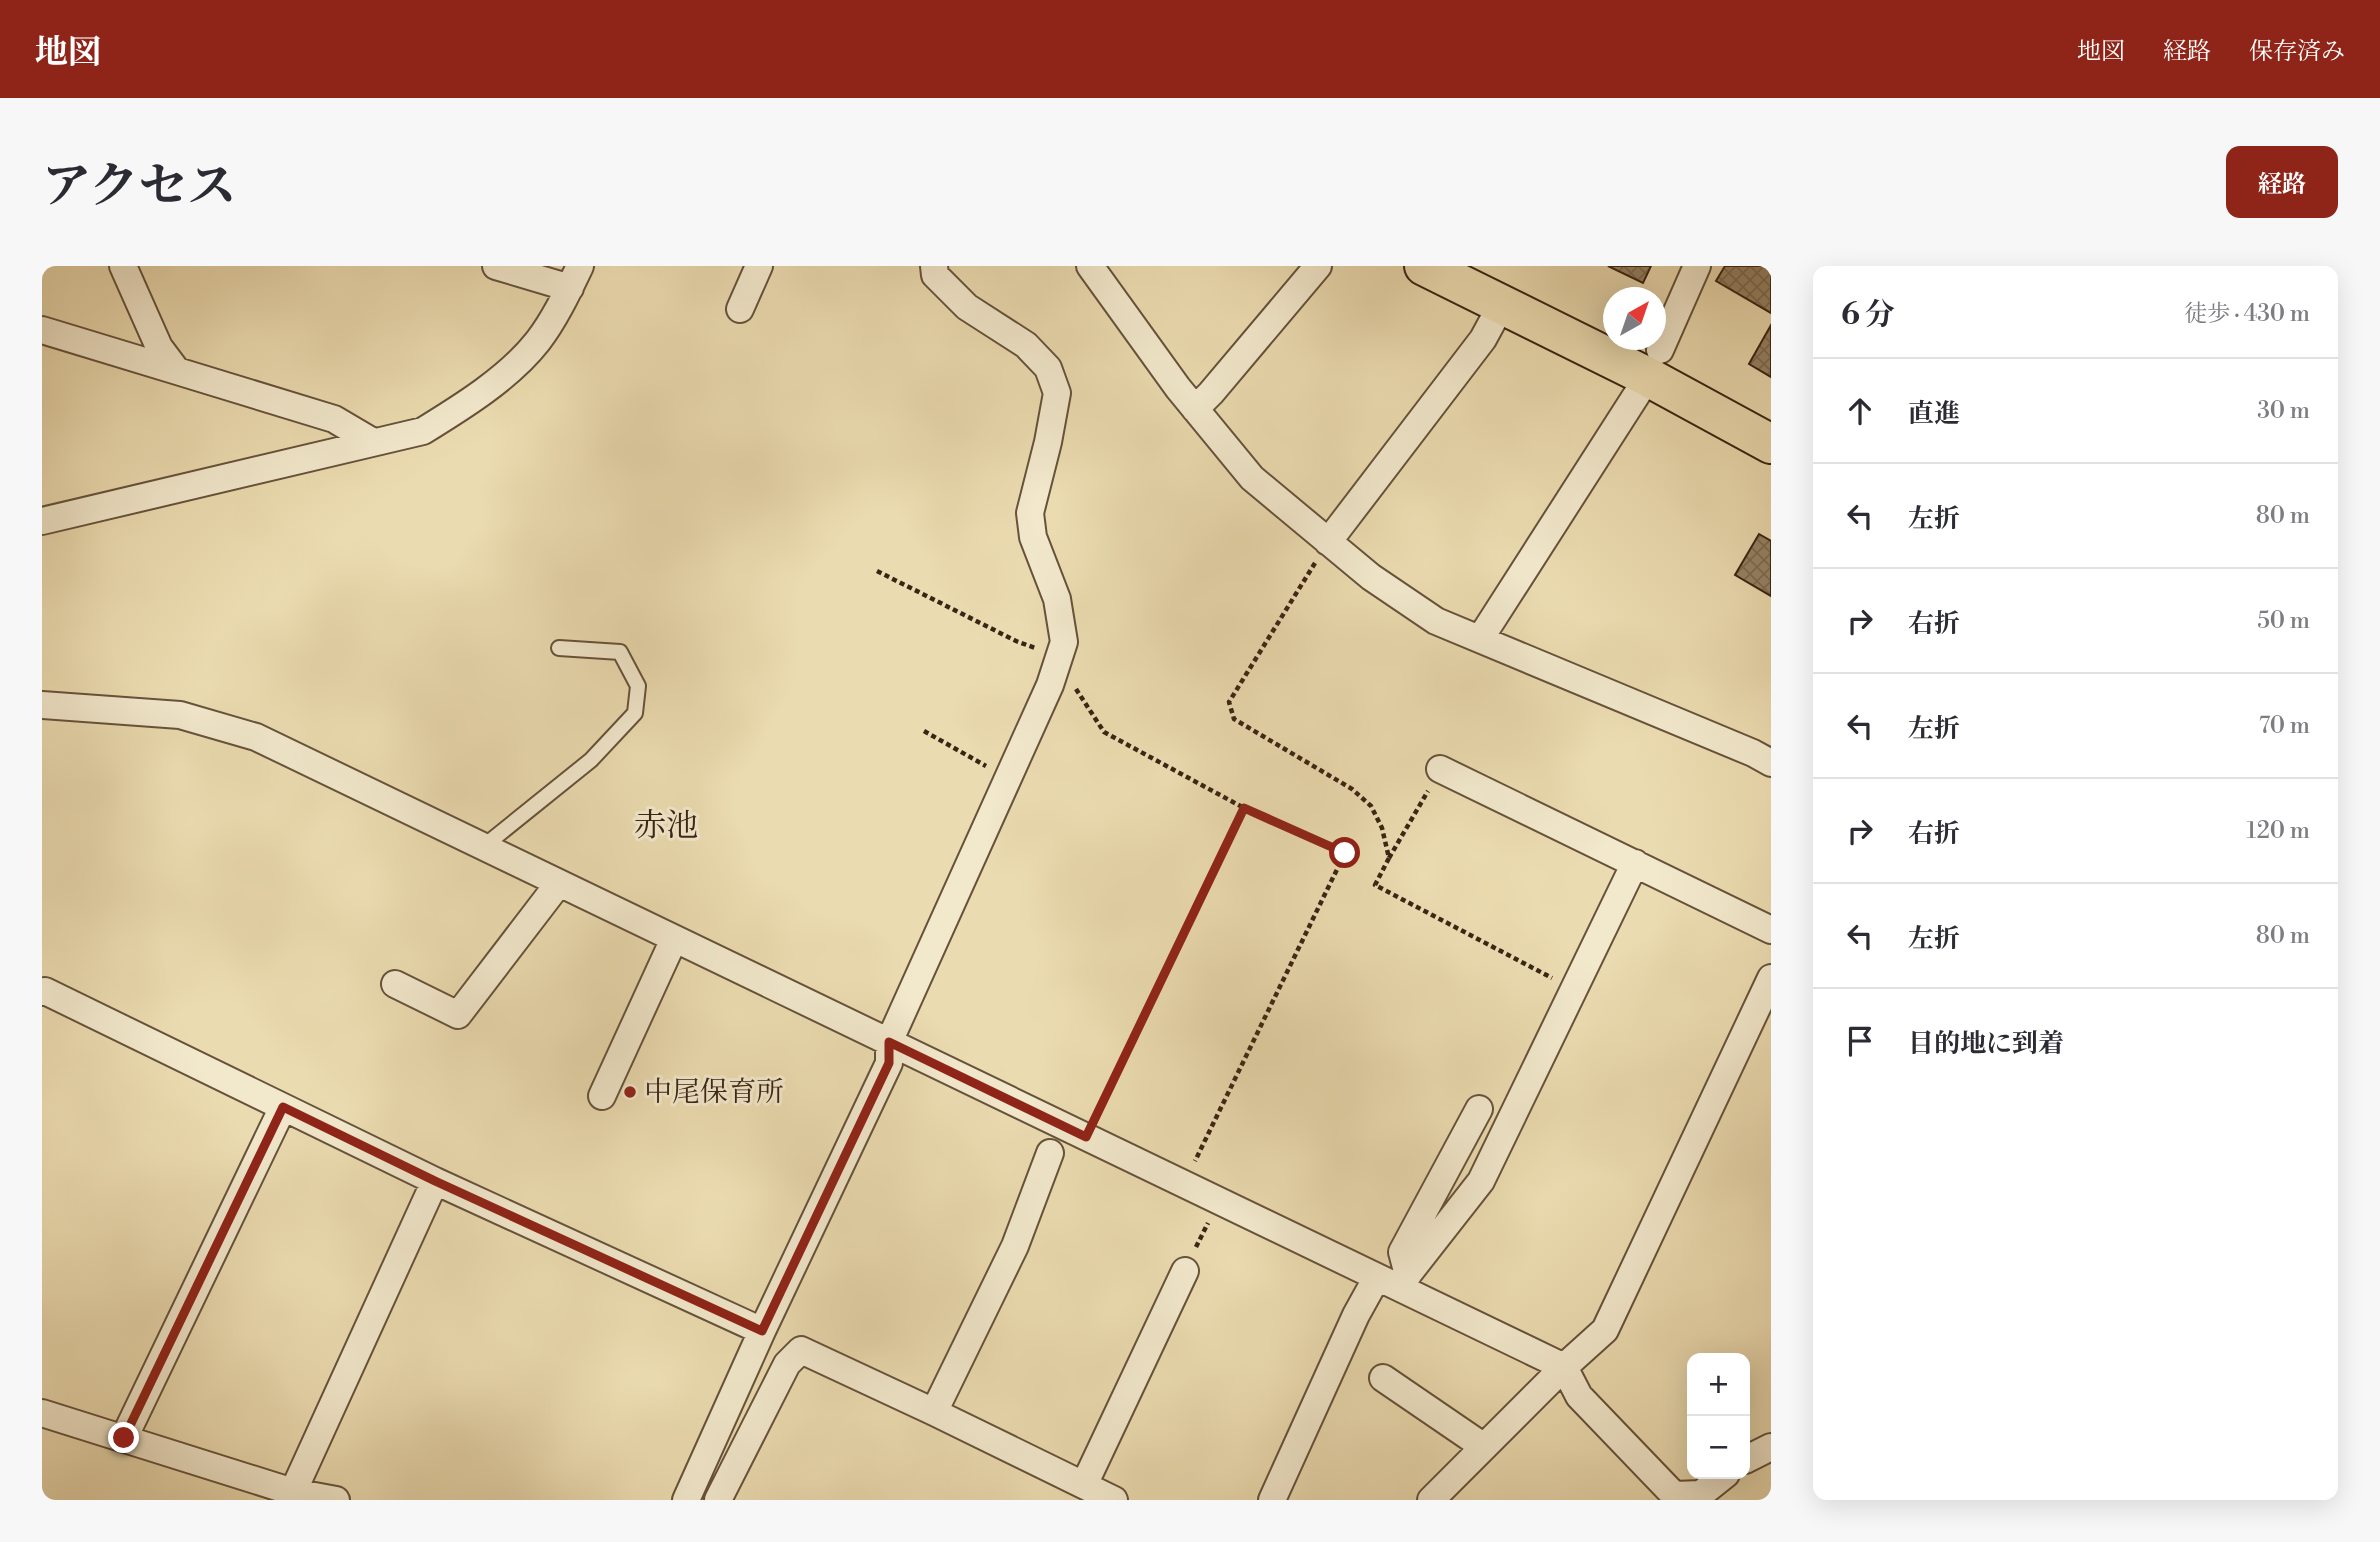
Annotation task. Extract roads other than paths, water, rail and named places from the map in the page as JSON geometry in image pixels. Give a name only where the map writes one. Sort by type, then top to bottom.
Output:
[{"type":"main road","points":[[1424,266],[1502,304],[1654,363],[1771,444]]},
{"type":"street","points":[[123,266],[159,347],[177,371]]},
{"type":"street","points":[[42,520],[423,431],[468,403],[508,371],[538,342],[575,277],[496,266]]},
{"type":"street","points":[[740,309],[759,266]]},
{"type":"street","points":[[686,1500],[762,1331],[889,1063],[889,1042],[1009,778],[1063,642],[1057,599],[1033,537],[1030,513],[1057,393],[1048,368],[1026,345],[967,307],[935,275],[934,266]]},
{"type":"street","points":[[1090,266],[1178,388],[1252,478],[1371,577],[1436,621],[1753,752],[1771,763]]},
{"type":"street","points":[[1195,408],[1211,393],[1318,266]]},
{"type":"street","points":[[1480,639],[1654,363],[1697,266]]},
{"type":"street","points":[[1328,542],[1483,339],[1502,304]]},
{"type":"street","points":[[42,330],[334,419],[373,442]]},
{"type":"street","points":[[42,705],[180,715],[256,737],[1184,1184],[1395,1280],[1564,1367],[1579,1396],[1674,1495],[1701,1494],[1720,1479]]},
{"type":"street","points":[[1440,769],[1771,930]]},
{"type":"street","points":[[1272,1500],[1356,1315],[1395,1280],[1481,1181],[1634,863]]},
{"type":"street","points":[[395,984],[458,1015],[559,883]]},
{"type":"street","points":[[602,1096],[674,939]]},
{"type":"street","points":[[1430,1500],[1605,1330],[1771,978]]},
{"type":"street","points":[[42,992],[45,991],[435,1181],[762,1331]]},
{"type":"street","points":[[124,1438],[283,1107]]},
{"type":"street","points":[[1395,1280],[1402,1252],[1479,1109]]},
{"type":"street","points":[[934,1412],[1015,1246],[1050,1153]]},
{"type":"street","points":[[292,1496],[435,1181]]},
{"type":"street","points":[[1084,1485],[1185,1271]]},
{"type":"street","points":[[719,1500],[787,1364],[801,1350],[1114,1500]]},
{"type":"street","points":[[1384,1378],[1484,1447]]},
{"type":"street","points":[[42,1413],[124,1438],[292,1496],[336,1500]]},
{"type":"street","points":[[1750,1458],[1771,1447]]},
{"type":"lane","points":[[483,847],[591,760],[635,713],[638,687],[620,652],[559,648]]},
{"type":"place","name":"中尾保育所","points":[[630,1092]]},
{"type":"district","name":"赤池","points":[[666,826]]}]
